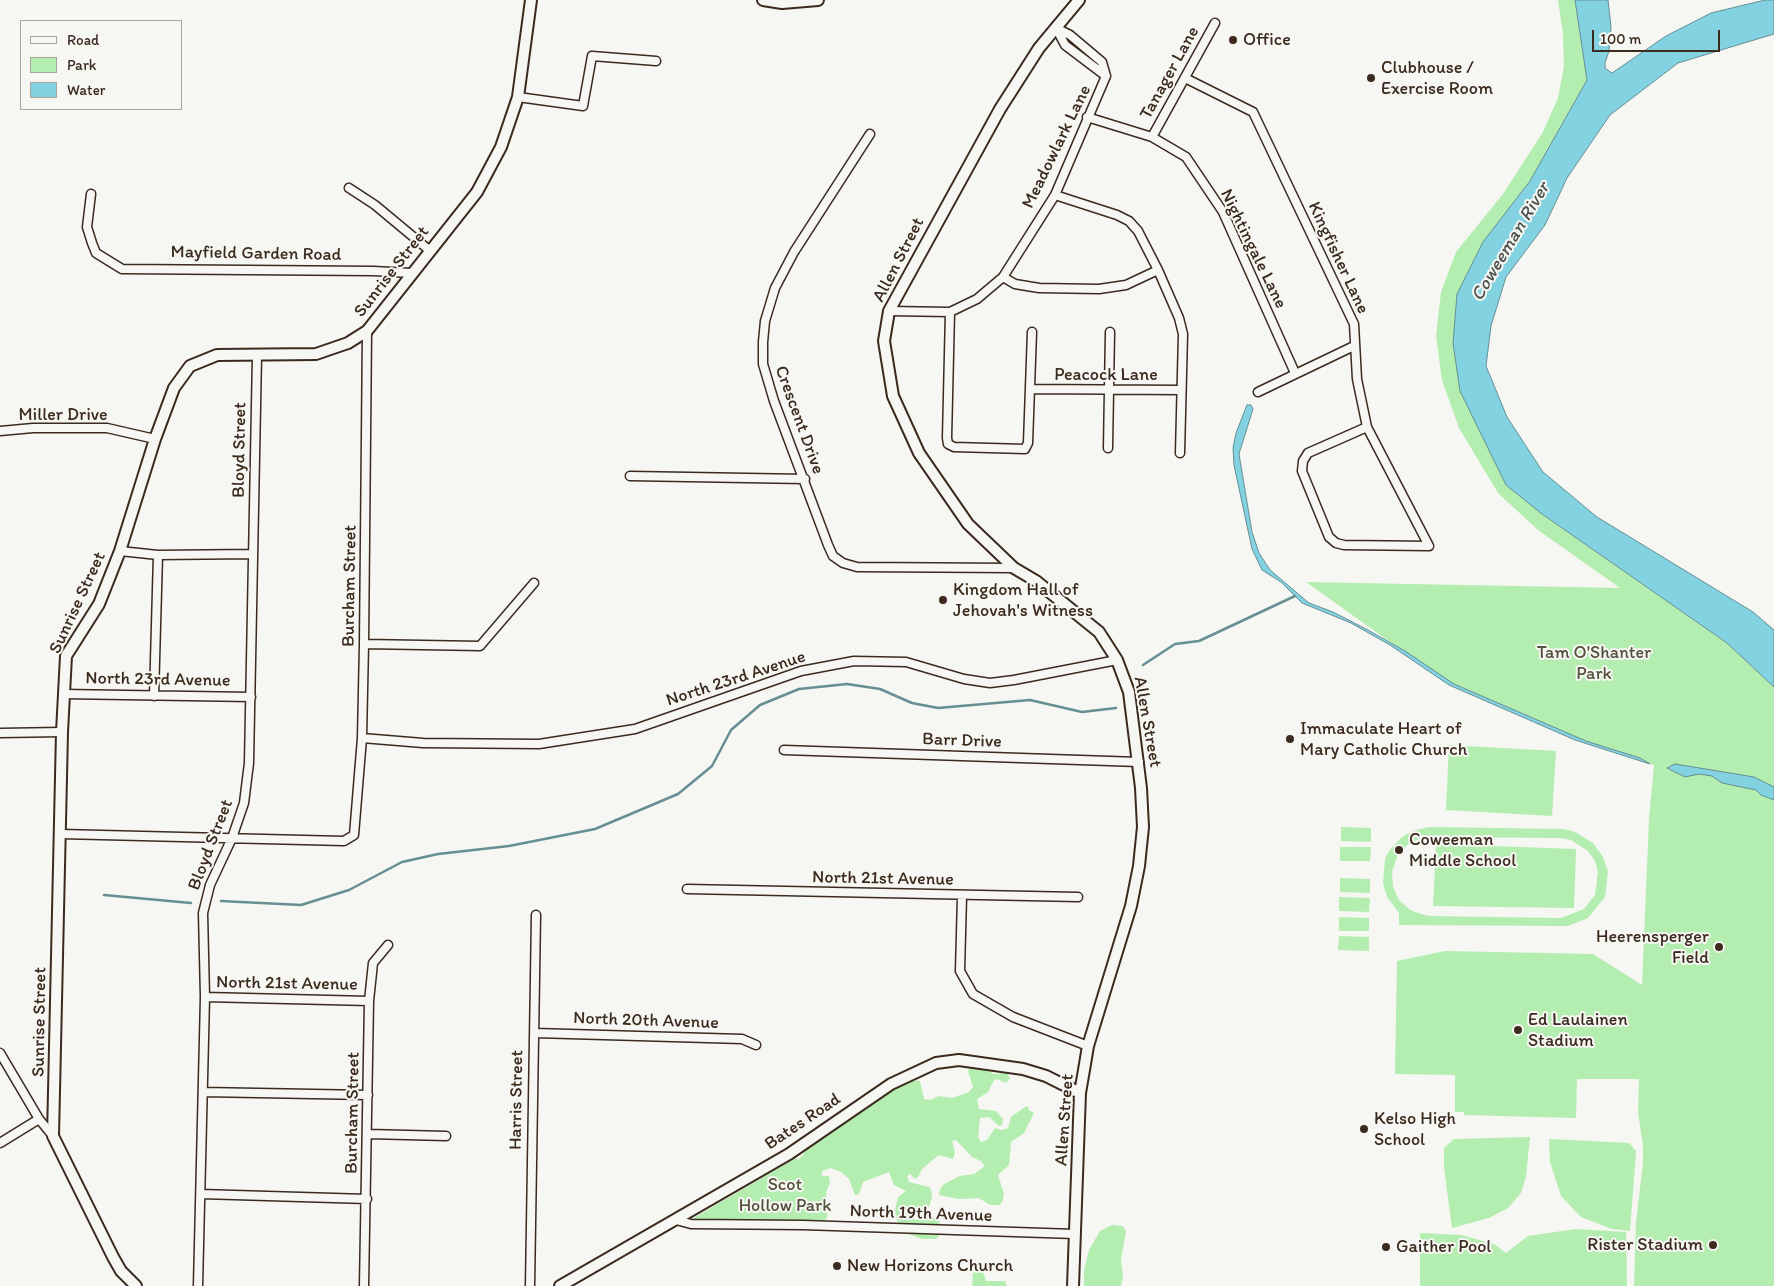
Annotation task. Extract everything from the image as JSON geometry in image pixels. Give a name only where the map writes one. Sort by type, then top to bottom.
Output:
[{"type":"street","points":[[531,0],[518,97],[584,106],[592,56],[656,61]]},
{"type":"street","points":[[763,0],[782,3],[818,0]]},
{"type":"street","name":"Allen Street","points":[[1073,1286],[1080,1093],[1088,1046],[1122,939],[1139,866],[1143,828],[1139,762],[1129,692],[1117,660],[1099,632],[1036,581],[1014,568],[968,524],[919,453],[893,396],[884,341],[889,311],[1000,109],[1039,48],[1079,0]]},
{"type":"street","name":"Tanager Lane","points":[[1152,137],[1215,23]]},
{"type":"street","name":"Meadowlark Lane","points":[[889,311],[950,312],[977,299],[1002,277],[1055,195],[1086,118],[1106,76],[1065,45],[1056,28]]},
{"type":"street","name":"Kingfisher Lane","points":[[1185,78],[1253,112],[1354,324],[1357,379],[1367,427],[1429,546],[1344,545],[1336,544],[1329,537],[1302,471],[1303,461],[1308,453],[1367,427]]},
{"type":"street","name":"Sunrise Street","points":[[133,1284],[113,1257],[53,1136],[63,694],[66,656],[99,604],[120,551],[155,439],[174,388],[190,366],[217,354],[316,354],[348,342],[367,331],[476,192],[501,147],[518,97]]},
{"type":"street","name":"Nightingale Lane","points":[[1086,118],[1152,137],[1186,157],[1223,212],[1295,373]]},
{"type":"street","name":"Crescent Drive","points":[[870,134],[794,252],[775,288],[765,321],[763,364],[774,401],[805,478],[830,550],[833,556],[843,564],[858,567],[1014,568]]},
{"type":"street","points":[[349,188],[375,205],[430,250]]},
{"type":"street","name":"Mayfield Garden Road","points":[[91,194],[88,227],[96,253],[122,269],[373,270],[411,273]]},
{"type":"street","points":[[1055,195],[1117,215],[1129,222],[1138,231],[1158,270],[1179,318],[1183,334],[1180,390],[1180,453]]},
{"type":"street","points":[[1002,277],[1015,284],[1039,288],[1099,289],[1126,285],[1158,270]]},
{"type":"street","name":"Peacock Lane","points":[[950,312],[947,438],[948,444],[954,447],[1025,449],[1028,443],[1032,332]]},
{"type":"street","name":"Burcham Street","points":[[232,838],[344,841],[351,839],[356,830],[362,738],[367,331]]},
{"type":"street","points":[[1108,448],[1110,332]]},
{"type":"street","points":[[1258,392],[1354,346]]},
{"type":"street","name":"Bloyd Street","points":[[198,1286],[205,998],[203,912],[206,898],[232,838],[247,786],[252,697],[257,355]]},
{"type":"street","name":"Peacock Lane","points":[[1031,389],[1180,390]]},
{"type":"street","name":"Miller Drive","points":[[0,431],[33,428],[107,428],[155,439]]},
{"type":"street","points":[[630,476],[805,478]]},
{"type":"street","points":[[120,551],[158,555],[253,554]]},
{"type":"street","points":[[154,696],[158,555]]},
{"type":"street","points":[[364,644],[480,646],[534,583]]},
{"type":"street","name":"North 23rd Avenue","points":[[362,738],[423,743],[540,744],[635,729],[801,671],[854,662],[906,662],[964,679],[990,683],[1117,660]]},
{"type":"street","name":"North 23rd Avenue","points":[[63,694],[252,697]]},
{"type":"street","points":[[0,733],[62,732]]},
{"type":"street","name":"Barr Drive","points":[[784,750],[1139,762]]},
{"type":"street","points":[[61,834],[232,838]]},
{"type":"street","name":"North 21st Avenue","points":[[687,889],[1078,897]]},
{"type":"street","points":[[962,896],[960,971],[973,994],[1013,1017],[1088,1046]]},
{"type":"street","name":"Harris Street","points":[[530,1286],[536,915]]},
{"type":"street","name":"Burcham Street","points":[[364,1286],[369,1001],[374,963],[388,945]]},
{"type":"street","name":"North 21st Avenue","points":[[205,998],[369,1001]]},
{"type":"street","name":"North 20th Avenue","points":[[535,1033],[742,1039],[756,1044]]},
{"type":"street","points":[[0,1053],[39,1119],[53,1136]]},
{"type":"street","name":"Bates Road","points":[[560,1286],[788,1154],[891,1084],[936,1062],[959,1060],[1023,1069],[1046,1076],[1080,1093]]},
{"type":"street","points":[[203,1092],[368,1095]]},
{"type":"street","points":[[0,1143],[39,1119]]},
{"type":"street","points":[[368,1134],[446,1136]]},
{"type":"street","points":[[201,1194],[366,1199]]},
{"type":"street","name":"North 19th Avenue","points":[[676,1220],[691,1224],[804,1225],[1075,1234]]},
{"type":"green space","name":"Tam O'Shanter Park","points":[[1558,0],[1575,0],[1587,80],[1530,181],[1508,211],[1457,294],[1542,514],[1727,643],[1774,687],[1774,1286],[1634,1286],[1636,1222],[1643,1163],[1643,1146],[1638,1112],[1639,1079],[1577,1079],[1576,1118],[1464,1115],[1464,1112],[1455,1112],[1455,1075],[1395,1074],[1397,961],[1445,951],[1593,954],[1642,985],[1649,819],[1654,765],[1591,744],[1460,689],[1435,674],[1306,582],[1620,588],[1538,530],[1498,493],[1459,428],[1442,380],[1436,336],[1441,292],[1456,252],[1503,194],[1543,132],[1558,98],[1564,66],[1563,34]]},
{"type":"green space","points":[[1449,745],[1556,751],[1552,816],[1446,810]]},
{"type":"green space","points":[[1341,827],[1371,828],[1371,842],[1341,841]]},
{"type":"green space","points":[[1430,827],[1564,829],[1575,832],[1593,843],[1603,857],[1608,871],[1605,897],[1588,918],[1568,926],[1399,925],[1399,913],[1387,897],[1383,883],[1385,859],[1389,851],[1402,837],[1415,830]],"holes":[[[1421,838],[1560,838],[1571,840],[1588,851],[1595,861],[1598,872],[1595,895],[1584,909],[1561,918],[1429,916],[1410,910],[1399,900],[1393,887],[1392,872],[1397,857],[1407,845]]]},
{"type":"green space","points":[[1436,844],[1576,849],[1574,908],[1433,906]]},
{"type":"green space","points":[[1340,847],[1371,847],[1370,861],[1340,861]]},
{"type":"green space","points":[[1340,878],[1370,879],[1370,893],[1340,892]]},
{"type":"green space","points":[[1339,897],[1370,898],[1369,912],[1339,911]]},
{"type":"green space","points":[[1339,917],[1369,918],[1369,931],[1339,931]]},
{"type":"green space","points":[[1339,936],[1369,937],[1369,951],[1338,950]]},
{"type":"green space","name":"Scot Hollow Park","points":[[972,1065],[982,1066],[993,1074],[1007,1073],[1010,1078],[1006,1083],[997,1079],[994,1080],[988,1092],[977,1099],[979,1109],[996,1111],[1003,1119],[1002,1125],[999,1126],[989,1117],[980,1118],[978,1137],[981,1142],[987,1140],[995,1128],[1002,1130],[1008,1128],[1011,1117],[1025,1107],[1028,1106],[1029,1110],[1034,1113],[1024,1133],[1011,1142],[1009,1165],[998,1175],[1004,1194],[1000,1205],[990,1205],[979,1198],[959,1199],[939,1195],[940,1189],[944,1184],[960,1176],[974,1174],[985,1166],[981,1161],[972,1157],[956,1140],[952,1141],[955,1153],[953,1159],[939,1155],[922,1169],[915,1179],[910,1174],[907,1176],[909,1182],[931,1189],[932,1197],[929,1207],[922,1209],[912,1206],[910,1207],[909,1214],[916,1220],[933,1217],[939,1220],[942,1232],[936,1239],[922,1239],[900,1231],[895,1211],[898,1197],[906,1191],[894,1185],[889,1172],[863,1182],[859,1194],[855,1195],[849,1179],[841,1172],[831,1168],[822,1171],[822,1176],[829,1176],[830,1183],[826,1192],[827,1217],[824,1223],[692,1219],[796,1158],[797,1160],[803,1155],[810,1139],[869,1099],[910,1080],[920,1081],[924,1099],[931,1100],[938,1096],[952,1098],[969,1092],[973,1087],[968,1071]]},
{"type":"green space","points":[[1530,1137],[1526,1176],[1521,1193],[1508,1208],[1489,1218],[1452,1228],[1444,1168],[1444,1148],[1454,1139]]},
{"type":"green space","points":[[1549,1139],[1629,1143],[1636,1151],[1630,1231],[1612,1229],[1581,1217],[1561,1196],[1550,1162]]},
{"type":"green space","points":[[1112,1225],[1123,1226],[1126,1231],[1121,1260],[1123,1277],[1121,1286],[1084,1286],[1084,1271],[1089,1250],[1100,1231]]},
{"type":"green space","points":[[1576,1229],[1626,1232],[1627,1286],[1420,1286],[1420,1233],[1461,1235],[1494,1244],[1506,1253],[1528,1236]]},
{"type":"green space","points":[[976,1271],[983,1272],[986,1281],[1005,1281],[1007,1286],[972,1286],[973,1273]]},
{"type":"water","name":"Coweeman River","points":[[1575,0],[1608,0],[1611,27],[1605,68],[1612,73],[1666,36],[1711,13],[1765,0],[1774,0],[1774,34],[1678,63],[1610,115],[1567,178],[1545,225],[1506,277],[1491,326],[1486,366],[1507,417],[1543,472],[1597,517],[1753,612],[1774,630],[1774,687],[1727,643],[1542,514],[1506,485],[1460,391],[1453,343],[1457,294],[1483,242],[1530,181],[1587,80]]},
{"type":"water","points":[[1247,405],[1251,405],[1253,409],[1239,454],[1252,532],[1259,553],[1270,570],[1309,603],[1333,612],[1368,630],[1405,651],[1454,684],[1586,741],[1640,758],[1650,764],[1575,740],[1449,685],[1390,645],[1351,623],[1302,603],[1281,582],[1262,570],[1252,549],[1234,465],[1233,448],[1236,433]]},
{"type":"water","points":[[1675,764],[1754,777],[1774,787],[1774,800],[1761,795],[1756,790],[1722,783],[1712,776],[1699,774],[1685,777],[1667,768]]},
{"type":"waterway","points":[[1143,665],[1175,644],[1199,641],[1295,596]]},
{"type":"waterway","points":[[221,901],[301,905],[349,890],[402,862],[438,854],[509,846],[595,829],[678,794],[712,766],[731,730],[760,705],[799,689],[847,684],[880,689],[912,703],[938,708],[1030,700],[1082,712],[1116,708]]},
{"type":"waterway","points":[[104,895],[191,903]]},
{"type":"place","name":"Office","points":[[1233,40]]},
{"type":"place","name":"Clubhouse / Exercise Room","points":[[1371,78]]},
{"type":"place","name":"Kingdom Hall of Jehovah's Witness","points":[[943,600]]},
{"type":"place","name":"Immaculate Heart of Mary Catholic Church","points":[[1290,739]]},
{"type":"place","name":"Coweeman Middle School","points":[[1399,850]]},
{"type":"place","name":"Heerensperger Field","points":[[1719,947]]},
{"type":"place","name":"Ed Laulainen Stadium","points":[[1518,1030]]},
{"type":"place","name":"Kelso High School","points":[[1364,1129]]},
{"type":"place","name":"Rister Stadium","points":[[1713,1245]]},
{"type":"place","name":"Gaither Pool","points":[[1386,1247]]},
{"type":"place","name":"New Horizons Church","points":[[837,1266]]}]
